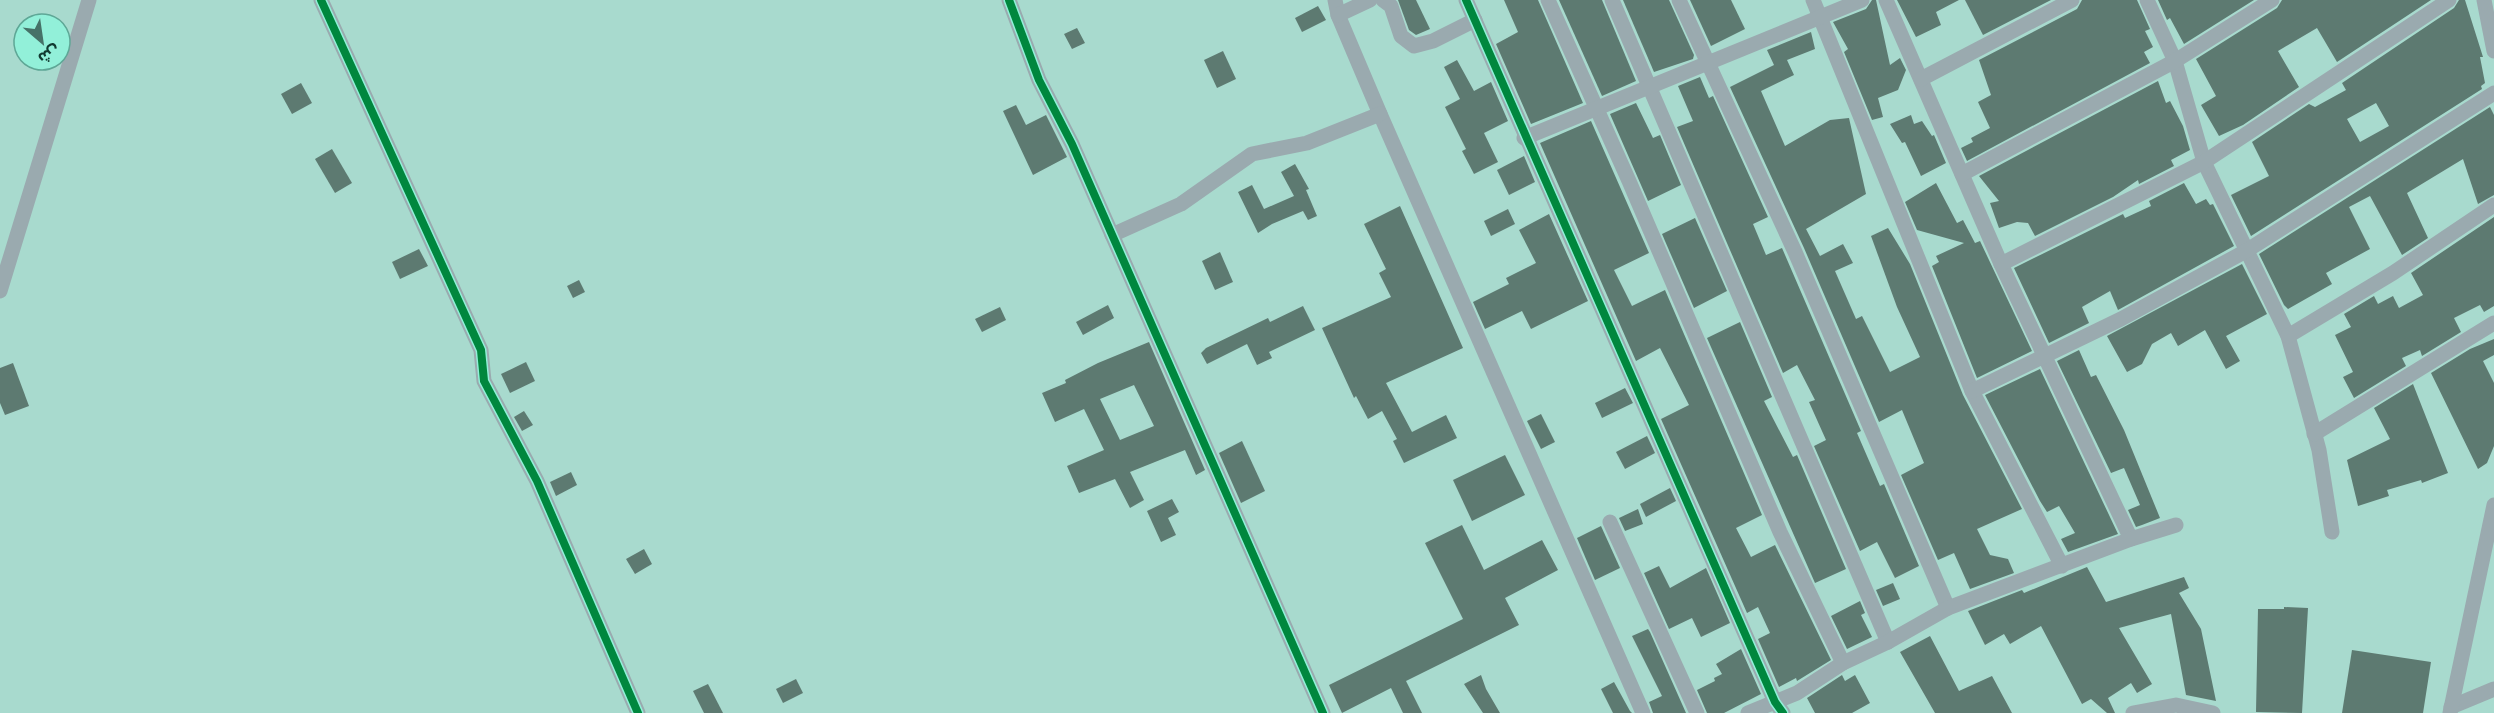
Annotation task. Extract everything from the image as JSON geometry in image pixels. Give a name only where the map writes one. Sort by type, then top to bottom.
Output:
[{"type":"street","points":[[0,291],[89,0]]},
{"type":"street","points":[[321,0],[481,350],[484,381],[537,481],[638,713]]},
{"type":"street","points":[[1009,0],[1039,80],[1072,144],[1323,713]]},
{"type":"street","points":[[1370,0],[1337,7],[1380,114],[1643,713]]},
{"type":"street","points":[[1383,0],[1390,6],[1401,36],[1414,46],[1433,41],[1475,20]]},
{"type":"street","points":[[1466,0],[1524,138],[1779,708]]},
{"type":"street","points":[[1548,0],[1780,532],[1843,663]]},
{"type":"street","points":[[1612,0],[1888,642]]},
{"type":"street","points":[[1679,0],[1795,252],[1948,608]]},
{"type":"street","points":[[1813,0],[1972,391],[2062,566]]},
{"type":"street","points":[[1524,138],[1862,0]]},
{"type":"street","points":[[1886,0],[2001,264],[2131,538]]},
{"type":"street","points":[[1921,79],[2072,0]]},
{"type":"street","points":[[2147,0],[2175,62],[2204,162],[2288,336],[2319,450],[2332,532]]},
{"type":"street","points":[[1962,174],[2175,62],[2272,0]]},
{"type":"street","points":[[2001,264],[2204,162],[2449,0]]},
{"type":"street","points":[[2484,0],[2494,51]]},
{"type":"street","points":[[1972,391],[2044,358],[2246,251],[2494,93]]},
{"type":"street","points":[[1112,235],[1180,204],[1252,154],[1307,143],[1380,114]]},
{"type":"street","points":[[2288,336],[2393,273],[2494,205]]},
{"type":"street","points":[[2314,434],[2494,322]]},
{"type":"street","points":[[2450,710],[2494,505]]},
{"type":"street","points":[[1610,522],[1697,713]]},
{"type":"street","points":[[1748,713],[1779,708],[1797,693],[1843,663],[1888,642],[1948,608],[2131,538],[2176,525]]},
{"type":"street","points":[[2450,710],[2494,689]]},
{"type":"street","points":[[2133,713],[2176,705],[2213,713]]},
{"type":"building","points":[[1398,0],[1416,0],[1430,29],[1416,35],[1409,30]]},
{"type":"building","points":[[1504,0],[1538,0],[1583,103],[1531,124],[1496,44],[1518,32]]},
{"type":"building","points":[[1559,0],[1602,0],[1636,81],[1602,96]]},
{"type":"building","points":[[1623,0],[1669,0],[1694,55],[1693,59],[1654,72]]},
{"type":"building","points":[[1690,0],[1731,0],[1745,29],[1711,46]]},
{"type":"building","points":[[1872,0],[1876,0],[1890,65],[1900,58],[1906,70],[1898,90],[1878,98],[1883,117],[1872,120],[1844,52],[1848,49],[1833,22],[1866,9]]},
{"type":"building","points":[[1897,0],[1959,0],[1936,12],[1941,25],[1916,37]]},
{"type":"building","points":[[1965,0],[2051,0],[1983,35]]},
{"type":"building","points":[[2082,0],[2137,0],[2150,29],[2145,31],[2153,47],[2144,52],[2150,63],[1967,161],[1961,148],[1973,142],[1971,138],[1990,128],[1978,102],[1991,95],[1979,60],[2077,9]]},
{"type":"building","points":[[2158,0],[2254,0],[2184,44],[2170,18],[2167,20]]},
{"type":"building","points":[[2282,0],[2431,0],[2337,62],[2317,28],[2278,51],[2299,87],[2243,125],[2219,136],[2201,105],[2216,96],[2196,59],[2277,8]]},
{"type":"building","points":[[2459,0],[2465,0],[2483,57],[2480,57],[2485,83],[2481,86],[2482,89],[2251,236],[2231,195],[2269,176],[2252,142],[2309,104],[2315,107],[2346,90],[2342,83],[2454,8]],"holes":[[[2376,103],[2389,126],[2360,142],[2347,119]]]},
{"type":"building","points":[[1318,6],[1326,20],[1302,32],[1295,18]]},
{"type":"building","points":[[1077,28],[1085,43],[1072,49],[1064,34]]},
{"type":"building","points":[[1811,32],[1815,49],[1787,60],[1794,75],[1761,91],[1785,146],[1830,120],[1849,118],[1866,194],[1806,229],[1820,256],[1843,244],[1853,263],[1835,271],[1856,319],[1862,316],[1890,372],[1920,357],[1897,307],[1871,236],[1888,228],[1910,264],[1963,395],[2022,509],[1977,529],[1990,555],[2008,559],[2014,573],[1970,589],[1954,553],[1938,560],[1901,475],[1924,463],[1902,410],[1879,422],[1804,248],[1730,87],[1774,65],[1767,50]]},
{"type":"building","points":[[1223,51],[1236,79],[1217,88],[1204,60]]},
{"type":"building","points":[[1457,60],[1474,91],[1491,82],[1508,121],[1484,133],[1498,162],[1474,174],[1462,151],[1466,149],[1445,107],[1460,99],[1444,67]]},
{"type":"building","points":[[1700,77],[1709,98],[1713,96],[1768,217],[1753,224],[1766,255],[1782,248],[1861,431],[1857,433],[1880,486],[1884,484],[1919,566],[1895,578],[1877,542],[1860,551],[1814,446],[1826,440],[1809,402],[1815,400],[1797,365],[1783,373],[1677,127],[1693,121],[1678,86]]},
{"type":"building","points":[[2158,81],[2166,103],[2170,101],[2183,126],[2190,150],[2171,160],[2174,166],[2139,184],[2138,180],[2113,197],[2035,236],[2028,223],[2017,222],[1999,228],[1990,203],[1999,201],[1979,176]]},
{"type":"building","points":[[301,83],[312,103],[292,114],[281,94]]},
{"type":"building","points":[[1636,103],[1653,138],[1660,135],[1681,185],[1648,201],[1610,114]]},
{"type":"building","points":[[1016,105],[1026,125],[1046,115],[1067,157],[1033,175],[1003,111]]},
{"type":"building","points":[[2490,107],[2494,115],[2494,195],[2478,204],[2463,159],[2407,193],[2428,238],[2402,255],[2370,196],[2349,207],[2370,249],[2326,273],[2332,284],[2288,309],[2284,305],[2259,254]]},
{"type":"building","points":[[1911,115],[1914,124],[1922,121],[1932,136],[1934,135],[1946,163],[1921,176],[1905,142],[1902,143],[1890,124]]},
{"type":"building","points":[[1591,121],[1649,253],[1614,270],[1632,306],[1665,290],[1762,515],[1736,528],[1751,557],[1775,545],[1831,660],[1797,681],[1796,678],[1779,687],[1758,639],[1770,633],[1758,607],[1747,613],[1661,419],[1689,405],[1660,348],[1636,361],[1540,143]]},
{"type":"building","points":[[332,149],[352,183],[335,193],[315,159]]},
{"type":"building","points":[[1524,156],[1535,182],[1509,195],[1497,170]]},
{"type":"building","points":[[1295,164],[1309,189],[1306,190],[1317,216],[1308,220],[1303,211],[1272,224],[1258,233],[1238,192],[1252,185],[1264,209],[1294,196],[1281,172]]},
{"type":"building","points":[[1936,183],[1957,223],[1963,220],[1975,243],[1980,241],[2032,351],[1977,378],[1932,266],[1939,262],[1936,256],[1964,243],[1917,230],[1905,202]]},
{"type":"building","points":[[2184,183],[2196,204],[2206,199],[2210,205],[2213,204],[2234,246],[2118,310],[2110,291],[2082,307],[2089,323],[2049,343],[2014,268],[2123,214],[2125,218],[2151,206],[2149,201]]},
{"type":"building","points":[[1400,206],[1463,348],[1386,383],[1412,432],[1446,415],[1457,438],[1404,463],[1393,441],[1397,439],[1382,411],[1368,419],[1356,396],[1354,398],[1322,328],[1391,297],[1379,273],[1386,269],[1364,224]]},
{"type":"building","points":[[1508,209],[1515,224],[1491,236],[1484,221]]},
{"type":"building","points":[[1549,214],[1588,301],[1531,329],[1522,311],[1485,329],[1473,302],[1509,284],[1506,278],[1536,263],[1519,230]]},
{"type":"building","points":[[2494,217],[2494,306],[2484,312],[2480,305],[2454,318],[2461,332],[2422,356],[2420,350],[2402,358],[2406,366],[2354,398],[2343,377],[2353,372],[2335,335],[2351,327],[2344,314],[2374,296],[2378,304],[2393,296],[2399,308],[2423,295],[2411,273]]},
{"type":"building","points":[[1695,218],[1727,291],[1694,308],[1662,234]]},
{"type":"building","points":[[419,249],[428,266],[400,279],[392,262]]},
{"type":"building","points":[[1220,252],[1233,282],[1215,290],[1202,261]]},
{"type":"building","points":[[2242,264],[2267,314],[2226,336],[2240,361],[2226,369],[2205,330],[2178,346],[2171,333],[2152,344],[2142,364],[2127,372],[2107,336]]},
{"type":"building","points":[[579,280],[585,292],[573,298],[567,286]]},
{"type":"building","points":[[1108,305],[1114,318],[1083,335],[1076,322]]},
{"type":"building","points":[[1303,306],[1315,330],[1269,352],[1272,358],[1257,365],[1247,344],[1207,364],[1201,353],[1206,348],[1268,318],[1270,322]]},
{"type":"building","points":[[1000,307],[1006,320],[982,332],[975,319]]},
{"type":"building","points":[[1740,322],[1772,397],[1764,401],[1793,457],[1797,455],[1846,569],[1815,583],[1707,338]]},
{"type":"building","points":[[2494,339],[2494,355],[2483,361],[2494,383],[2494,446],[2487,463],[2478,469],[2431,373],[2470,349]]},
{"type":"building","points":[[1149,342],[1205,470],[1196,475],[1185,450],[1130,472],[1144,500],[1130,508],[1115,479],[1079,493],[1067,466],[1104,450],[1084,409],[1055,422],[1042,393],[1066,383],[1065,380],[1098,363]],"holes":[[[1134,385],[1154,426],[1120,440],[1100,399]]]},
{"type":"building","points":[[2079,350],[2091,377],[2096,375],[2124,430],[2160,518],[2136,527],[2128,510],[2140,505],[2124,468],[2111,473],[2057,361]]},
{"type":"building","points":[[526,362],[535,381],[510,393],[501,374]]},
{"type":"building","points":[[13,363],[29,406],[5,415],[0,403],[0,368]]},
{"type":"building","points":[[2040,369],[2118,534],[2068,552],[2061,539],[2075,533],[2059,506],[2047,512],[1985,395]]},
{"type":"building","points":[[2413,384],[2448,473],[2422,483],[2421,480],[2387,490],[2389,496],[2358,506],[2347,460],[2390,439],[2374,408]]},
{"type":"building","points":[[1625,388],[1633,403],[1602,418],[1595,403]]},
{"type":"building","points":[[524,411],[533,425],[522,431],[514,417]]},
{"type":"building","points":[[1541,414],[1555,442],[1541,449],[1527,421]]},
{"type":"building","points":[[1647,436],[1655,453],[1625,469],[1616,452]]},
{"type":"building","points":[[1242,441],[1265,491],[1241,503],[1219,453]]},
{"type":"building","points":[[1505,455],[1525,495],[1472,521],[1453,480]]},
{"type":"building","points":[[571,472],[577,485],[556,496],[550,482]]},
{"type":"building","points":[[1670,488],[1676,501],[1646,517],[1640,504]]},
{"type":"building","points":[[1172,499],[1179,512],[1168,518],[1176,535],[1161,542],[1147,511]]},
{"type":"building","points":[[1638,509],[1643,524],[1625,531],[1619,518]]},
{"type":"building","points":[[1462,525],[1484,570],[1542,540],[1558,570],[1505,598],[1519,625],[1406,681],[1422,713],[1403,713],[1391,688],[1342,713],[1329,685],[1463,619],[1425,543]]},
{"type":"building","points":[[1601,526],[1620,568],[1595,580],[1577,538]]},
{"type":"building","points":[[644,549],[652,564],[635,574],[626,559]]},
{"type":"building","points":[[1659,566],[1670,588],[1706,568],[1730,623],[1701,637],[1692,618],[1669,629],[1644,573]]},
{"type":"building","points":[[2087,567],[2106,602],[2184,577],[2189,588],[2179,593],[2201,629],[2216,701],[2186,695],[2171,614],[2119,628],[2152,684],[2137,693],[2131,683],[2108,698],[2115,713],[2107,713],[2091,699],[2082,704],[2041,626],[2010,644],[2004,634],[1985,645],[1968,611],[2022,590],[2024,593]]},
{"type":"building","points":[[1893,583],[1900,599],[1883,606],[1876,590]]},
{"type":"building","points":[[1860,601],[1865,613],[1861,615],[1872,637],[1847,649],[1831,616]]},
{"type":"building","points":[[2284,607],[2308,608],[2302,713],[2256,712],[2258,609],[2284,609]]},
{"type":"building","points":[[1648,629],[1686,713],[1653,713],[1649,702],[1662,696],[1632,636]]},
{"type":"building","points":[[1930,636],[1959,691],[1992,676],[2012,713],[1935,713],[1900,652]]},
{"type":"building","points":[[1741,649],[1761,694],[1724,713],[1707,713],[1697,690],[1715,681],[1714,678],[1722,674],[1716,664]]},
{"type":"building","points":[[2352,650],[2431,662],[2423,713],[2342,713]]},
{"type":"building","points":[[1481,675],[1500,713],[1483,713],[1464,684]]},
{"type":"building","points":[[1842,675],[1845,681],[1855,675],[1870,703],[1852,713],[1815,713],[1807,698]]},
{"type":"building","points":[[796,679],[803,693],[783,703],[776,689]]},
{"type":"building","points":[[1614,682],[1632,713],[1613,713],[1601,689]]},
{"type":"building","points":[[708,684],[723,713],[704,713],[693,691]]},
{"type":"cycle path","points":[[321,0],[481,350],[484,381],[537,481],[638,713]]},
{"type":"cycle path","points":[[1009,0],[1039,80],[1072,144],[1323,713]]},
{"type":"cycle path","points":[[1466,0],[1775,702],[1783,713]]}]
